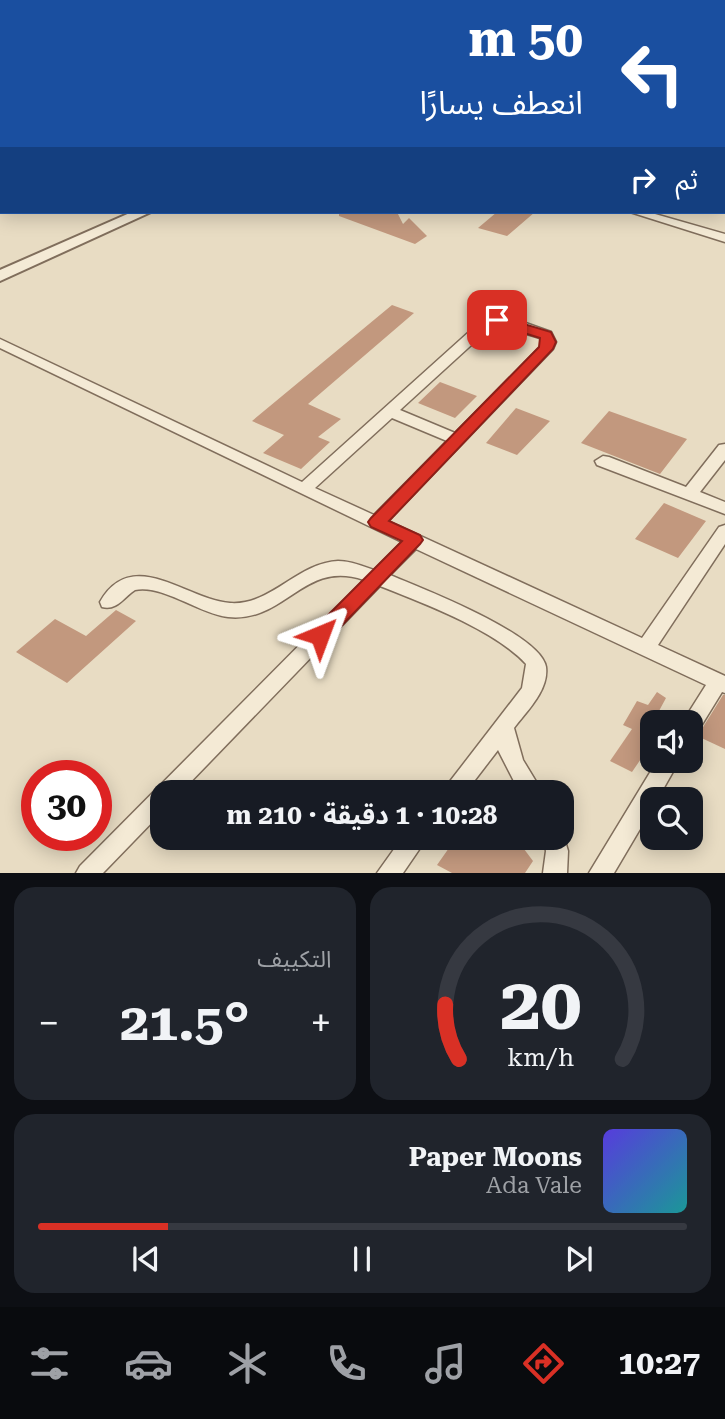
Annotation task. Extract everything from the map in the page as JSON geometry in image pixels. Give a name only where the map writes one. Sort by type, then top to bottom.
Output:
[{"type":"street","points":[[0,276],[140,214]]},
{"type":"street","points":[[643,214],[725,237]]},
{"type":"street","points":[[304,489],[485,325],[497,320],[511,322],[546,335],[549,342],[546,349],[377,522]]},
{"type":"street","points":[[0,344],[721,684],[702,710]]},
{"type":"street","points":[[389,411],[457,439]]},
{"type":"street","points":[[689,494],[725,449]]},
{"type":"street","points":[[603,461],[725,508]]},
{"type":"street","points":[[646,648],[725,531]]},
{"type":"street","points":[[178,780],[414,540]]},
{"type":"street","points":[[109,602],[129,585],[154,581],[208,607],[245,610],[265,603],[324,569],[349,568],[378,576],[508,637],[526,650],[534,661],[537,674],[531,691],[462,780]]},
{"type":"street","points":[[504,726],[505,748],[510,763],[523,780]]},
{"type":"street","points":[[601,873],[662,773]]},
{"type":"street","points":[[88,873],[150,809]]},
{"type":"street","points":[[389,873],[407,850]]},
{"type":"street","points":[[555,873],[557,850]]},
{"type":"building","points":[[398,214],[403,224],[409,218],[427,236],[415,244],[339,216]]},
{"type":"building","points":[[495,214],[533,214],[507,236],[478,228]]},
{"type":"building","points":[[392,305],[414,313],[308,404],[341,419],[318,437],[330,442],[301,469],[263,453],[284,435],[252,421]]},
{"type":"building","points":[[440,382],[477,396],[455,418],[418,403]]},
{"type":"building","points":[[516,408],[550,421],[517,455],[486,443]]},
{"type":"building","points":[[609,411],[687,439],[660,474],[581,443]]},
{"type":"building","points":[[664,503],[706,521],[678,558],[635,539]]},
{"type":"building","points":[[116,610],[136,621],[67,683],[16,652],[55,619],[86,636]]},
{"type":"building","points":[[657,692],[666,698],[660,710],[640,710],[640,760],[632,772],[610,761],[632,729],[623,725],[637,701],[648,705]]},
{"type":"building","points":[[725,695],[725,749],[703,739],[703,727]]},
{"type":"building","points":[[448,850],[525,850],[533,861],[525,873],[452,873],[437,865]]},
{"type":"route","points":[[320,635],[414,540],[377,522],[546,349],[549,342],[546,335],[511,322],[497,320]]}]
